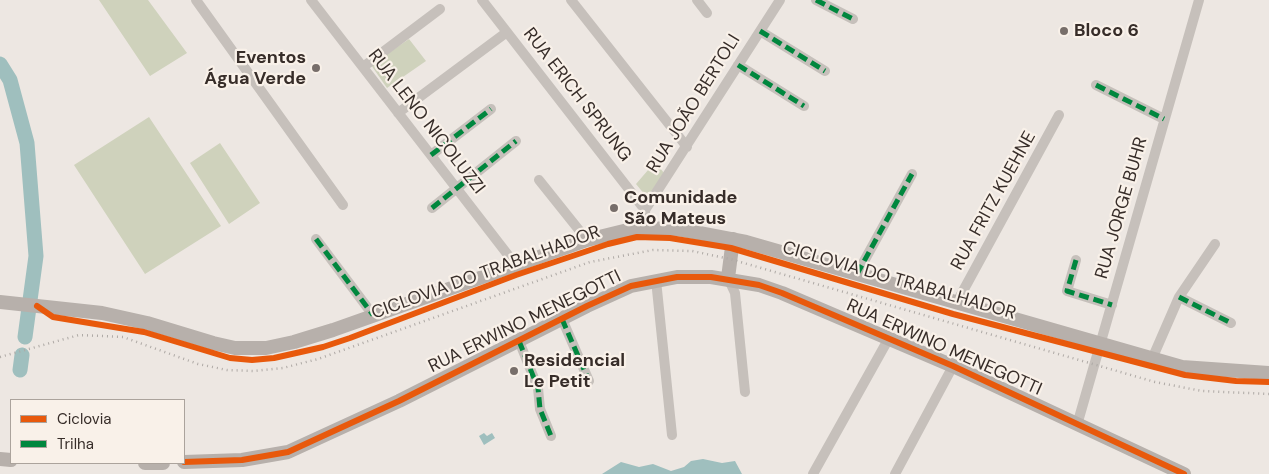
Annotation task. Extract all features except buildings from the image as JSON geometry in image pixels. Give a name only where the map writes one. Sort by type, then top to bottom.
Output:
[{"type":"street","points":[[196,0],[343,205]]},
{"type":"street","name":"RUA LENO NICOLUZZI","points":[[311,0],[515,264]]},
{"type":"street","name":"RUA ERICH SPRUNG","points":[[482,0],[646,210]]},
{"type":"street","points":[[571,0],[687,147]]},
{"type":"street","points":[[697,0],[708,13]]},
{"type":"street","name":"RUA JOÃO BERTOLI","points":[[646,210],[780,0]]},
{"type":"street","points":[[816,0],[854,16],[827,0]]},
{"type":"street","name":"RUA JORGE BUHR","points":[[1077,425],[1199,0]]},
{"type":"street","points":[[363,68],[440,9]]},
{"type":"street","points":[[760,31],[825,71]]},
{"type":"street","points":[[398,113],[507,32]]},
{"type":"street","points":[[738,65],[804,106]]},
{"type":"street","points":[[1096,85],[1164,119]]},
{"type":"street","points":[[431,155],[491,108]]},
{"type":"street","name":"RUA FRITZ KUEHNE","points":[[957,302],[1060,115]]},
{"type":"street","points":[[432,208],[516,141]]},
{"type":"street","points":[[857,274],[912,174]]},
{"type":"street","points":[[539,180],[587,240]]},
{"type":"street","points":[[646,210],[646,227]]},
{"type":"street","points":[[0,302],[102,313],[147,323],[213,343],[251,349],[287,344],[587,240],[646,227],[696,231],[733,239],[1152,359],[1198,370],[1269,373]]},
{"type":"street","points":[[316,239],[373,315]]},
{"type":"street","points":[[733,239],[728,278],[735,293],[746,392]]},
{"type":"street","points":[[1152,359],[1179,297],[1215,244]]},
{"type":"street","points":[[1076,260],[1067,290],[1112,305]]},
{"type":"street","name":"RUA ERWINO MENEGOTTI","points":[[185,462],[242,460],[288,452],[390,405],[631,286],[677,277],[728,278],[771,289],[953,366],[1077,425],[1164,470],[1184,474]]},
{"type":"street","points":[[656,280],[672,435]]},
{"type":"street","points":[[1179,297],[1231,323]]},
{"type":"street","points":[[562,319],[589,381]]},
{"type":"street","points":[[813,474],[889,338]]},
{"type":"street","points":[[520,341],[538,388],[540,409],[551,436]]},
{"type":"street","points":[[895,474],[953,366]]},
{"type":"green space","points":[[99,0],[148,0],[187,53],[150,76]]},
{"type":"green space","points":[[409,39],[426,61],[387,88],[371,65]]},
{"type":"green space","points":[[149,117],[221,226],[145,274],[74,165]]},
{"type":"green space","points":[[220,143],[260,203],[229,224],[190,163]]},
{"type":"green space","points":[[655,162],[664,173],[651,193],[645,195],[636,184]]},
{"type":"water","points":[[484,433],[487,436],[492,433],[495,438],[484,445],[479,436]]},
{"type":"water","points":[[703,459],[722,463],[735,461],[742,474],[602,474],[621,462],[639,467],[653,464],[671,471],[684,467],[691,461]]},
{"type":"waterway","points":[[0,64],[10,80],[27,143],[36,256],[25,337]]},
{"type":"waterway","points":[[20,370],[22,355]]},
{"type":"railway","points":[[0,357],[79,335],[123,337],[198,364],[227,370],[253,371],[283,368],[318,359],[590,262],[653,250],[692,251],[730,259],[1155,382],[1202,391],[1269,394]]},
{"type":"marked path","points":[[816,0],[853,19]]},
{"type":"marked path","points":[[760,31],[825,71]]},
{"type":"marked path","points":[[738,65],[804,106]]},
{"type":"marked path","points":[[1096,85],[1164,119]]},
{"type":"marked path","points":[[431,155],[491,109]]},
{"type":"marked path","points":[[432,208],[516,141]]},
{"type":"marked path","points":[[857,274],[912,174]]},
{"type":"marked path","points":[[316,239],[373,315]]},
{"type":"marked path","points":[[1076,260],[1067,291],[1112,305]]},
{"type":"marked path","points":[[1179,297],[1231,323]]},
{"type":"marked path","points":[[562,319],[589,381]]},
{"type":"marked path","points":[[519,341],[538,388],[540,409],[551,436]]},
{"type":"cycle path","name":"CICLOVIA DO TRABALHADOR","points":[[37,306],[53,317],[144,332],[230,358],[252,360],[274,358],[323,347],[350,338],[516,275],[608,244],[637,237],[670,238],[731,248],[953,314],[1185,375],[1236,381],[1269,382]]},
{"type":"cycle path","points":[[185,462],[242,460],[288,452],[399,401],[587,306],[631,286],[677,277],[711,277],[759,285],[782,293],[953,366],[1184,474]]},
{"type":"place","name":"Bloco 6","points":[[1064,31]]},
{"type":"place","name":"Eventos Água Verde","points":[[316,68]]},
{"type":"place","name":"Comunidade São Mateus","points":[[614,208]]},
{"type":"place","name":"Residencial Le Petit","points":[[514,371]]}]
